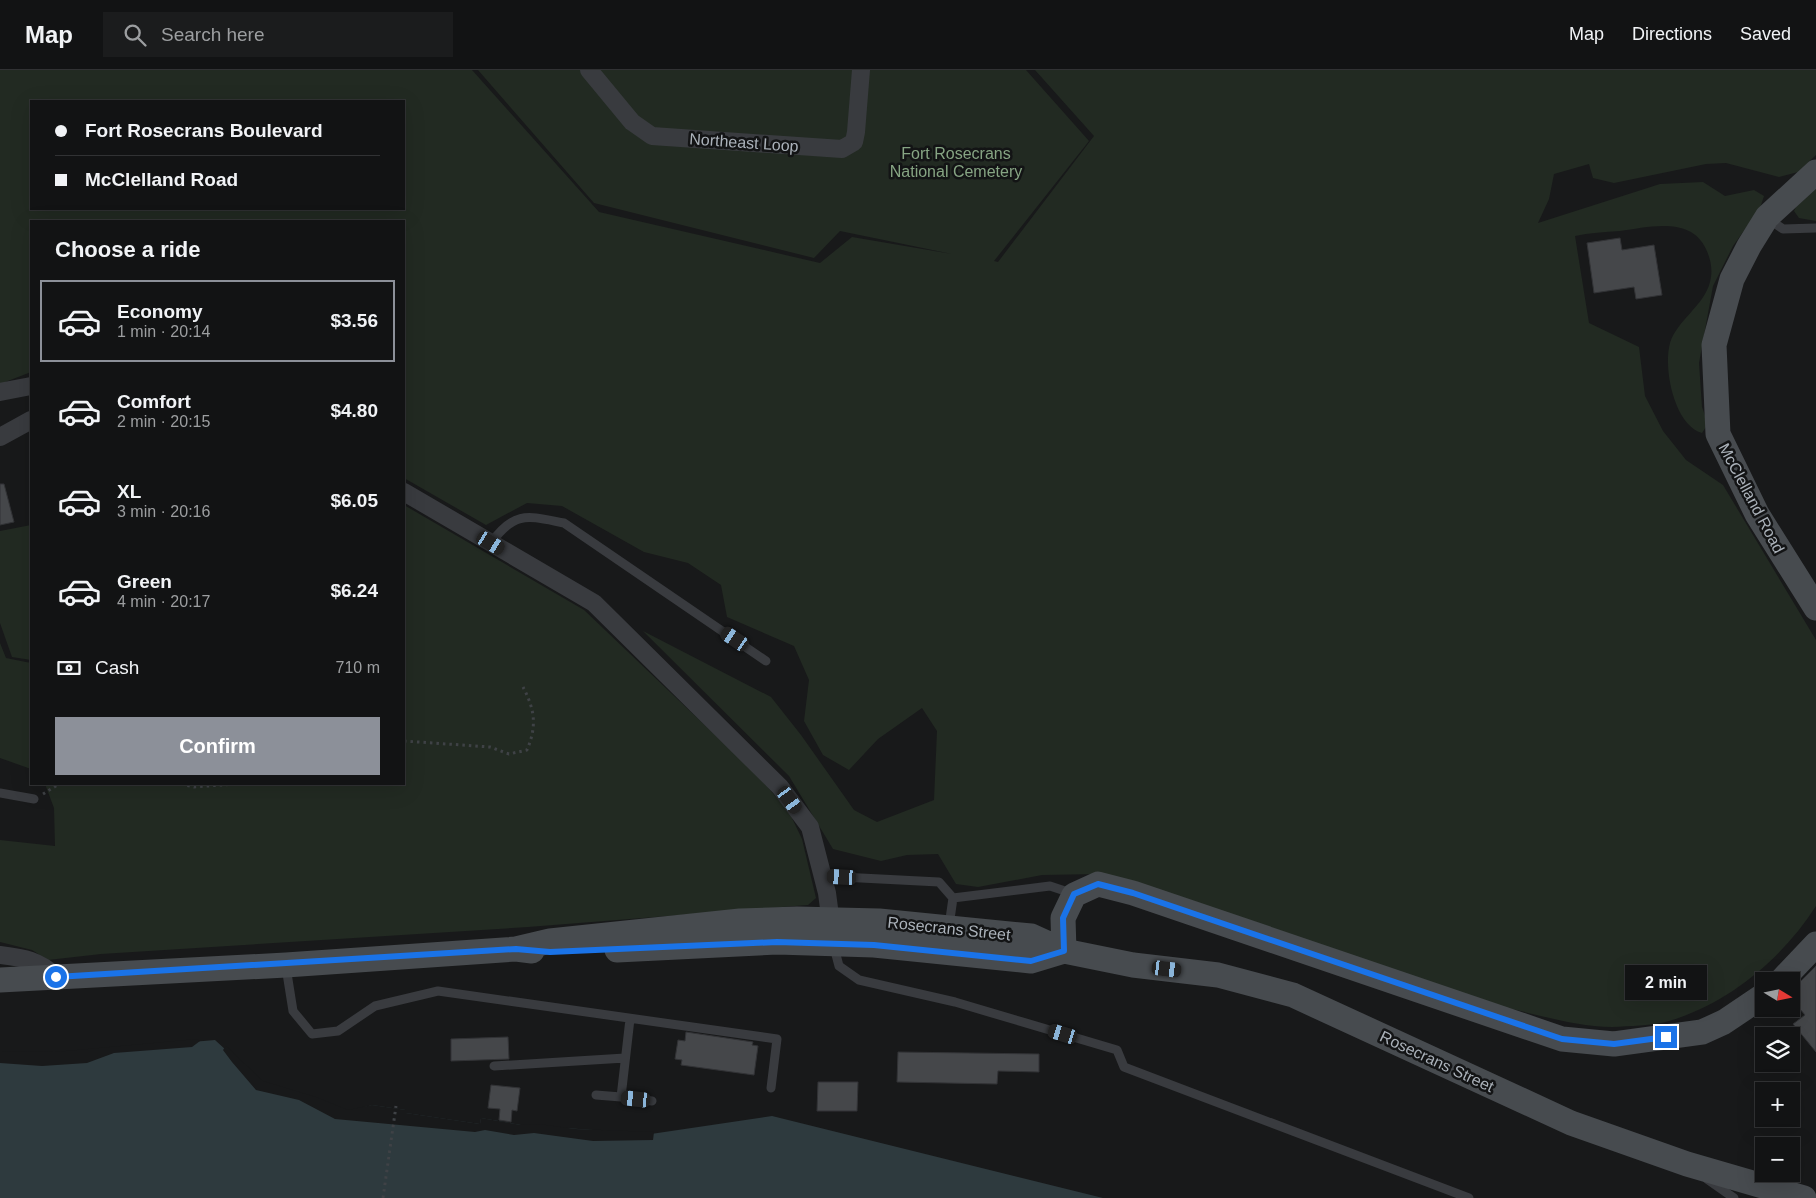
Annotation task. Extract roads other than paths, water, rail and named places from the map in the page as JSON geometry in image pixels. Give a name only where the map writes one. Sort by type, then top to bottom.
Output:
[{"type":"street","name":"Northeast Loop","points":[[589,70],[632,122],[652,136],[842,149],[854,142],[861,70]]},
{"type":"street","name":"McClelland Road","points":[[1816,172],[1767,218],[1749,246],[1732,279],[1714,345],[1718,434],[1757,514],[1816,608]]},
{"type":"street","points":[[0,392],[30,386]]},
{"type":"street","points":[[0,437],[30,421]]},
{"type":"street","points":[[0,980],[286,965],[516,949],[550,952],[777,942],[833,932],[810,827],[780,786],[594,603],[405,493]]},
{"type":"street","points":[[1064,951],[1063,918],[1074,894],[1098,884],[1133,893],[1562,1039],[1614,1044],[1702,1032],[1724,1022],[1755,1001]]},
{"type":"street","name":"Rosecrans Street","points":[[833,932],[949,926],[1030,936],[1064,951],[1133,965],[1218,975],[1293,995],[1571,1123],[1687,1164],[1804,1198]]},
{"type":"street","name":"Rosecrans Street","points":[[833,932],[874,945],[1031,961],[1064,951]]},
{"type":"street","points":[[1790,972],[1816,944]]},
{"type":"street","points":[[0,955],[31,959],[46,967],[56,977]]},
{"type":"lane","points":[[1767,218],[1783,229],[1816,228]]},
{"type":"lane","points":[[491,543],[504,526],[528,516],[564,523],[766,661]]},
{"type":"lane","points":[[0,793],[34,799]]},
{"type":"lane","points":[[822,876],[938,882],[953,898]]},
{"type":"lane","points":[[953,898],[1050,886],[1074,894]]},
{"type":"lane","points":[[949,926],[953,898]]},
{"type":"lane","points":[[833,932],[839,966],[859,980],[955,1002],[1117,1050],[1124,1067],[1469,1198]]},
{"type":"lane","points":[[286,965],[293,1011],[312,1034],[338,1031],[375,1006],[438,991],[777,1039],[771,1088]]},
{"type":"lane","points":[[620,1098],[630,1019]]},
{"type":"lane","points":[[494,1066],[625,1058]]},
{"type":"lane","points":[[596,1095],[652,1101]]},
{"type":"lane","points":[[1687,1164],[1734,1198]]},
{"type":"park label","name":"Fort Rosecrans National Cemetery","points":[[956,162]]}]
